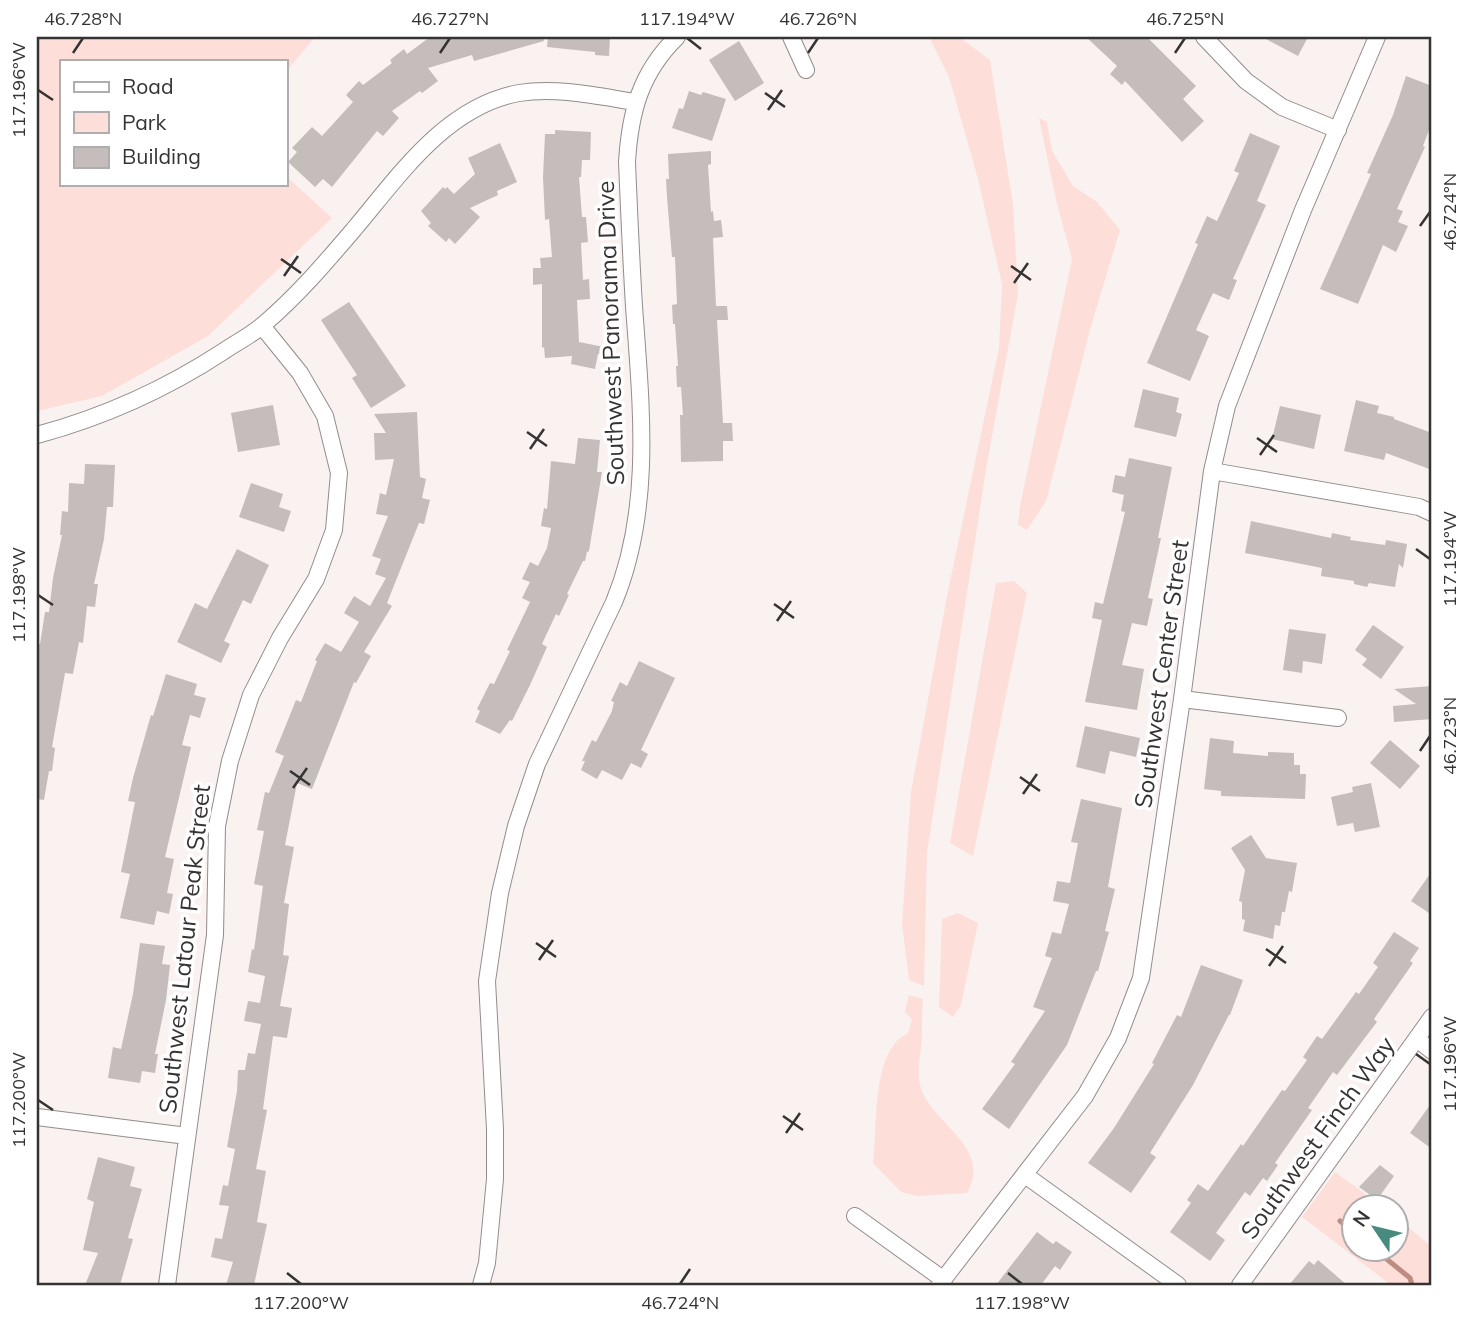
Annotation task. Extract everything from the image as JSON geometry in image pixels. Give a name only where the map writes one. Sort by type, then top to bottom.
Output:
[{"type":"street","name":"Southwest Panorama Drive","points":[[481,1285],[487,1263],[495,1179],[487,981],[500,893],[516,826],[537,764],[624,577],[633,544],[639,505],[641,440],[627,162],[629,131],[635,102],[659,57],[677,37]]},
{"type":"street","points":[[791,37],[806,71]]},
{"type":"street","points":[[1204,37],[1247,82],[1282,107],[1338,130]]},
{"type":"street","name":"Southwest Center Street","points":[[941,1282],[1085,1096],[1118,1038],[1141,978],[1212,471],[1227,406],[1303,210],[1377,37]]},
{"type":"street","points":[[37,435],[80,423],[140,399],[204,364],[262,326],[311,279],[423,149],[463,115],[490,102],[519,93],[569,92],[635,102]]},
{"type":"street","name":"Southwest Latour Peak Street","points":[[167,1285],[215,935],[218,826],[230,761],[251,695],[316,579],[334,530],[339,473],[325,416],[300,373],[262,326]]},
{"type":"street","points":[[1212,471],[1419,507],[1432,513]]},
{"type":"street","points":[[1182,699],[1338,718]]},
{"type":"street","name":"Southwest Finch Way","points":[[1240,1285],[1432,1017]]},
{"type":"street","points":[[1417,1039],[1432,1051]]},
{"type":"street","points":[[37,1116],[187,1136]]},
{"type":"street","points":[[1025,1175],[1178,1285]]},
{"type":"street","points":[[855,1216],[941,1282]]},
{"type":"green space","points":[[37,37],[315,37],[287,71],[287,60],[60,60],[60,186],[287,186],[287,177],[332,218],[208,336],[102,396],[37,411]]},
{"type":"green space","points":[[929,37],[959,37],[990,60],[1013,204],[1018,294],[986,469],[927,853],[924,986],[909,980],[902,924],[911,792],[947,596],[999,348],[1002,284],[978,179],[949,77]]},
{"type":"green space","points":[[1039,118],[1047,122],[1052,151],[1073,186],[1097,202],[1120,230],[1091,326],[1046,501],[1027,530],[1018,525],[1020,506],[1072,259],[1056,200]]},
{"type":"green space","points":[[1014,581],[1027,593],[973,856],[950,843],[996,583]]},
{"type":"green space","points":[[958,913],[978,923],[961,1005],[953,1017],[939,1007],[942,919]]},
{"type":"green space","points":[[909,995],[923,999],[920,1085],[929,1104],[968,1150],[973,1163],[973,1177],[967,1193],[917,1196],[901,1192],[873,1163],[879,1084],[888,1054],[896,1042],[908,1033],[912,1019],[905,1012]]},
{"type":"green space","points":[[1335,1172],[1363,1192],[1340,1192],[1340,1246],[1302,1217]]},
{"type":"green space","points":[[1410,1229],[1432,1247],[1432,1285],[1391,1285],[1361,1262],[1410,1262]]},
{"type":"building","points":[[430,37],[543,37],[544,41],[474,61],[472,55],[428,68],[438,81],[392,111],[399,118],[383,136],[377,131],[332,187],[323,179],[315,187],[288,162],[297,152],[292,148],[312,127],[322,136],[353,102],[346,95],[359,81],[363,85],[392,63],[390,60],[404,49],[407,54]]},
{"type":"building","points":[[548,37],[610,37],[609,56],[547,47]]},
{"type":"building","points":[[1086,37],[1147,37],[1196,86],[1183,99],[1204,121],[1182,142],[1125,81],[1122,85],[1110,74],[1117,66]]},
{"type":"building","points":[[1262,37],[1308,37],[1298,56]]},
{"type":"building","points":[[739,41],[764,83],[735,101],[709,60]]},
{"type":"building","points":[[1406,76],[1432,86],[1432,122],[1423,146],[1425,147],[1397,209],[1403,211],[1398,222],[1408,226],[1396,252],[1383,245],[1358,304],[1320,289],[1371,174],[1367,173],[1393,115]]},
{"type":"building","points":[[689,91],[726,99],[712,141],[672,128]]},
{"type":"building","points":[[555,130],[591,132],[590,160],[582,160],[579,177],[582,217],[586,217],[588,242],[581,243],[583,280],[589,279],[590,299],[577,300],[579,342],[614,349],[614,353],[598,354],[595,369],[571,364],[572,356],[545,358],[544,347],[542,348],[542,284],[533,285],[533,268],[541,268],[540,258],[552,257],[549,219],[545,220],[543,177],[545,134],[555,134]]},
{"type":"building","points":[[1250,133],[1280,146],[1257,201],[1266,205],[1233,279],[1237,280],[1229,300],[1213,293],[1196,330],[1209,336],[1190,381],[1147,363],[1198,244],[1195,243],[1207,216],[1217,221],[1239,173],[1234,171]]},
{"type":"building","points":[[500,143],[517,182],[497,191],[498,195],[470,208],[480,217],[455,244],[449,238],[446,242],[428,226],[431,223],[421,211],[443,187],[447,187],[454,194],[475,174],[468,158]]},
{"type":"building","points":[[711,151],[711,164],[708,165],[711,212],[713,211],[714,221],[721,220],[723,237],[713,238],[716,306],[727,306],[728,320],[717,320],[723,423],[732,423],[733,441],[723,441],[723,461],[681,462],[680,415],[683,415],[681,387],[677,387],[678,366],[673,324],[672,305],[677,304],[675,257],[672,257],[667,197],[668,154]]},
{"type":"building","points":[[349,302],[406,386],[371,408],[352,378],[357,375],[321,320]]},
{"type":"building","points":[[1143,389],[1179,398],[1176,412],[1182,414],[1176,437],[1134,427]]},
{"type":"building","points":[[1356,400],[1379,406],[1377,413],[1432,433],[1432,470],[1386,453],[1384,460],[1344,451]]},
{"type":"building","points":[[273,405],[280,445],[238,452],[231,413]]},
{"type":"building","points":[[1280,406],[1321,415],[1314,449],[1272,439]]},
{"type":"building","points":[[417,412],[420,477],[426,479],[422,498],[430,500],[424,524],[419,523],[387,603],[392,606],[364,652],[371,656],[356,683],[354,682],[312,789],[297,783],[285,845],[294,847],[284,903],[289,904],[283,955],[289,956],[280,1006],[292,1008],[287,1038],[273,1036],[263,1109],[267,1110],[256,1169],[266,1171],[257,1222],[267,1224],[254,1285],[226,1285],[233,1262],[211,1257],[215,1238],[222,1239],[229,1206],[219,1205],[223,1185],[228,1186],[235,1149],[227,1147],[238,1070],[245,1070],[248,1053],[255,1054],[261,1024],[244,1021],[248,1001],[260,1003],[265,976],[248,972],[252,949],[254,950],[263,886],[254,884],[264,831],[257,830],[265,792],[269,793],[284,756],[275,752],[296,700],[301,702],[317,661],[315,660],[325,643],[341,652],[359,622],[344,613],[354,596],[370,606],[386,578],[375,574],[381,559],[372,556],[388,516],[376,514],[380,493],[386,495],[394,459],[375,460],[374,433],[386,433],[374,414]]},
{"type":"building","points":[[578,438],[600,440],[597,472],[602,472],[589,551],[559,616],[556,614],[542,644],[547,647],[530,685],[512,721],[510,720],[500,734],[475,722],[480,711],[477,709],[490,683],[494,684],[530,602],[522,598],[530,582],[522,579],[530,562],[538,566],[547,548],[551,528],[541,526],[544,508],[547,509],[551,461],[575,464]]},
{"type":"building","points":[[1129,458],[1172,467],[1148,598],[1153,599],[1147,626],[1132,623],[1122,665],[1144,669],[1137,710],[1085,702],[1102,620],[1092,618],[1095,602],[1103,604],[1125,512],[1121,511],[1124,495],[1112,492],[1115,475],[1125,477]]},
{"type":"building","points":[[85,464],[115,465],[113,507],[107,507],[104,539],[94,584],[98,584],[95,607],[87,606],[83,643],[79,642],[73,674],[65,673],[52,747],[55,748],[52,771],[49,771],[44,800],[37,799],[37,644],[40,644],[45,612],[49,612],[62,535],[62,511],[68,512],[69,483],[84,484]]},
{"type":"building","points":[[251,483],[283,494],[279,507],[291,511],[284,532],[239,517]]},
{"type":"building","points":[[1251,521],[1331,538],[1332,533],[1351,537],[1350,540],[1385,545],[1386,540],[1407,544],[1403,568],[1399,564],[1395,587],[1369,583],[1367,587],[1354,584],[1354,581],[1321,576],[1322,568],[1245,553]]},
{"type":"building","points":[[237,549],[269,565],[251,604],[243,600],[224,641],[230,644],[221,663],[177,642],[195,603],[207,609]]},
{"type":"building","points":[[1373,625],[1404,647],[1381,679],[1362,665],[1367,659],[1355,650]]},
{"type":"building","points":[[1289,629],[1326,634],[1322,664],[1303,661],[1302,673],[1283,670]]},
{"type":"building","points":[[639,661],[675,678],[641,750],[648,754],[641,768],[631,763],[622,780],[602,770],[597,779],[581,770],[585,761],[582,761],[592,740],[596,742],[612,711],[614,702],[611,701],[620,682],[627,686]]},
{"type":"building","points":[[166,674],[197,684],[194,695],[206,698],[200,718],[190,715],[182,745],[191,747],[165,857],[174,859],[167,893],[173,894],[169,914],[157,911],[154,925],[120,918],[130,874],[121,872],[135,802],[128,801],[133,778]]},
{"type":"building","points":[[1432,686],[1432,719],[1394,722],[1393,706],[1416,704],[1394,689]]},
{"type":"building","points":[[1085,726],[1140,738],[1136,757],[1110,751],[1105,774],[1076,767]]},
{"type":"building","points":[[1210,738],[1234,741],[1233,753],[1268,756],[1268,752],[1294,753],[1294,765],[1300,765],[1300,774],[1306,774],[1305,799],[1221,796],[1221,791],[1204,789]]},
{"type":"building","points":[[1390,740],[1420,766],[1400,789],[1370,763]]},
{"type":"building","points":[[1371,783],[1380,827],[1355,832],[1353,823],[1337,826],[1331,797],[1353,792],[1352,787]]},
{"type":"building","points":[[1081,799],[1122,808],[1108,887],[1115,889],[1105,931],[1109,932],[1098,971],[1067,1045],[1009,1129],[982,1109],[1015,1064],[1011,1062],[1045,1011],[1033,1007],[1052,958],[1045,956],[1052,932],[1061,934],[1069,904],[1053,901],[1057,881],[1070,883],[1078,843],[1071,842]]},
{"type":"building","points":[[1251,835],[1266,858],[1297,863],[1292,892],[1289,891],[1280,926],[1275,925],[1273,939],[1243,931],[1245,920],[1242,919],[1242,902],[1239,901],[1245,870],[1231,848]]},
{"type":"building","points":[[1432,871],[1432,915],[1411,901]]},
{"type":"building","points":[[1394,932],[1419,948],[1410,961],[1413,963],[1374,1019],[1377,1022],[1337,1075],[1333,1072],[1308,1108],[1312,1110],[1275,1163],[1278,1165],[1267,1181],[1263,1178],[1250,1196],[1245,1192],[1216,1233],[1225,1240],[1210,1261],[1170,1232],[1191,1203],[1187,1200],[1198,1184],[1208,1191],[1241,1144],[1243,1146],[1282,1090],[1285,1091],[1307,1060],[1303,1057],[1317,1036],[1322,1039],[1356,992],[1359,994],[1378,967],[1373,963]]},
{"type":"building","points":[[140,943],[165,946],[162,964],[170,965],[155,1054],[158,1054],[155,1073],[142,1071],[140,1083],[108,1078],[113,1047],[121,1049],[133,994]]},
{"type":"building","points":[[1201,965],[1243,980],[1230,1015],[1193,1085],[1150,1153],[1156,1157],[1131,1193],[1088,1163],[1114,1128],[1154,1064],[1152,1063],[1177,1015],[1181,1017]]},
{"type":"building","points":[[1432,1102],[1432,1149],[1410,1133]]},
{"type":"building","points":[[98,1157],[135,1167],[130,1186],[142,1189],[128,1238],[133,1239],[120,1285],[85,1285],[98,1253],[83,1250],[94,1202],[87,1199]]},
{"type":"building","points":[[1380,1165],[1394,1176],[1383,1192],[1366,1192],[1359,1187]]},
{"type":"building","points":[[1037,1232],[1053,1244],[1056,1241],[1072,1252],[1060,1270],[1055,1266],[1041,1285],[996,1285]]},
{"type":"building","points":[[1318,1260],[1347,1285],[1289,1285],[1309,1261],[1314,1265]]},
{"type":"waterway","points":[[1390,1262],[1410,1278],[1412,1285]]}]
